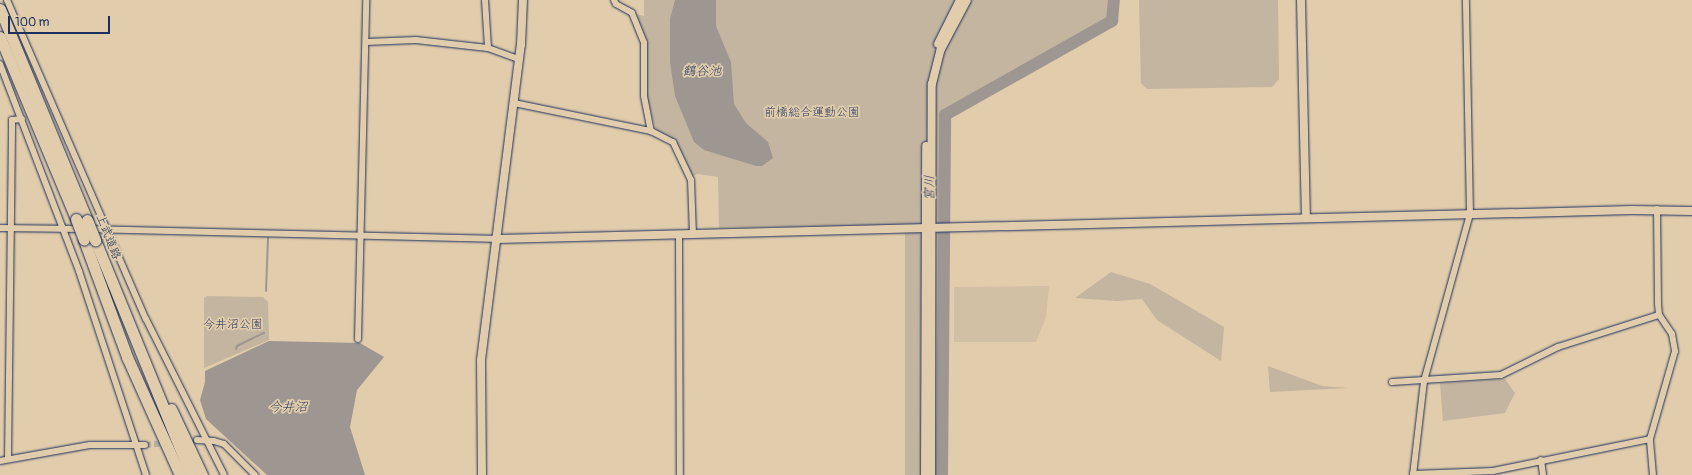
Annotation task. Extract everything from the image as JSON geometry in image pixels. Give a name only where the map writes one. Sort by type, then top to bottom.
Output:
[{"type":"highway","name":"上武道路","points":[[0,9],[82,220],[84,240],[122,345],[180,475]]},
{"type":"highway","name":"上武道路","points":[[0,36],[82,220],[95,240],[192,475]]},
{"type":"highway","points":[[149,371],[166,397],[202,475]]},
{"type":"highway","points":[[150,409],[172,475]]},
{"type":"street","points":[[7,0],[146,319],[224,475]]},
{"type":"street","points":[[358,339],[366,0]]},
{"type":"street","points":[[485,0],[488,48]]},
{"type":"street","points":[[482,475],[481,360],[498,239],[514,103],[523,0]]},
{"type":"street","points":[[614,0],[616,4],[632,14],[644,43],[644,96],[651,131]]},
{"type":"street","points":[[931,475],[931,228],[926,91],[929,69],[936,46],[960,0]]},
{"type":"street","points":[[925,475],[933,74],[941,49],[967,0]]},
{"type":"street","points":[[1301,0],[1306,218]]},
{"type":"street","points":[[1466,0],[1470,214],[1424,381],[1413,474],[1494,471],[1541,460],[1650,439]]},
{"type":"street","points":[[366,42],[416,40],[488,48],[519,59]]},
{"type":"street","points":[[0,64],[63,229],[146,475]]},
{"type":"street","points":[[514,103],[651,131],[673,142],[691,180],[693,234]]},
{"type":"street","points":[[8,459],[12,120],[22,119]]},
{"type":"street","points":[[1653,475],[1650,439],[1675,350],[1672,334],[1660,315],[1657,209]]},
{"type":"street","points":[[0,228],[498,239],[1657,209],[1692,211]]},
{"type":"street","points":[[680,234],[680,475]]},
{"type":"street","points":[[1392,382],[1500,375],[1558,347],[1660,315]]},
{"type":"street","points":[[197,440],[206,440],[228,446],[255,475]]},
{"type":"street","points":[[0,461],[90,445],[145,445]]},
{"type":"street","points":[[1541,460],[1543,475]]},
{"type":"shaded area","points":[[1049,286],[1046,317],[1036,342],[954,342],[954,287]]},
{"type":"green space","name":"前橋総合運動公園","points":[[644,0],[1111,0],[1111,19],[939,114],[939,475],[905,475],[905,225],[719,228],[718,177],[697,174],[692,177],[674,141],[656,130],[646,95],[647,44],[636,14],[644,16]]},
{"type":"green space","points":[[1139,0],[1278,0],[1279,79],[1272,87],[1147,89],[1141,83]]},
{"type":"green space","points":[[1111,272],[1150,284],[1224,327],[1221,361],[1157,320],[1142,299],[1117,301],[1075,298]]},
{"type":"green space","name":"今井沼公園","points":[[207,296],[263,297],[268,302],[269,340],[204,368],[204,298]]},
{"type":"green space","points":[[1268,366],[1322,386],[1348,388],[1270,392]]},
{"type":"green space","points":[[1505,379],[1515,393],[1505,413],[1443,421],[1440,383]]},
{"type":"water","name":"鶴谷池","points":[[675,0],[716,0],[716,26],[731,62],[734,104],[746,123],[768,142],[773,158],[762,166],[756,166],[704,150],[694,142],[675,96],[670,62],[670,19]]},
{"type":"water","name":"今井沼","points":[[269,341],[360,343],[384,357],[357,390],[350,427],[365,475],[267,475],[206,419],[200,400],[205,382],[205,371]]},
{"type":"waterway","name":"宮川","points":[[942,475],[945,115],[1112,21],[1114,0]]},
{"type":"waterway","points":[[266,291],[268,238]]},
{"type":"waterway","points":[[236,349],[237,346],[264,333]]},
{"type":"tunnel","points":[[145,445],[167,443]]}]
